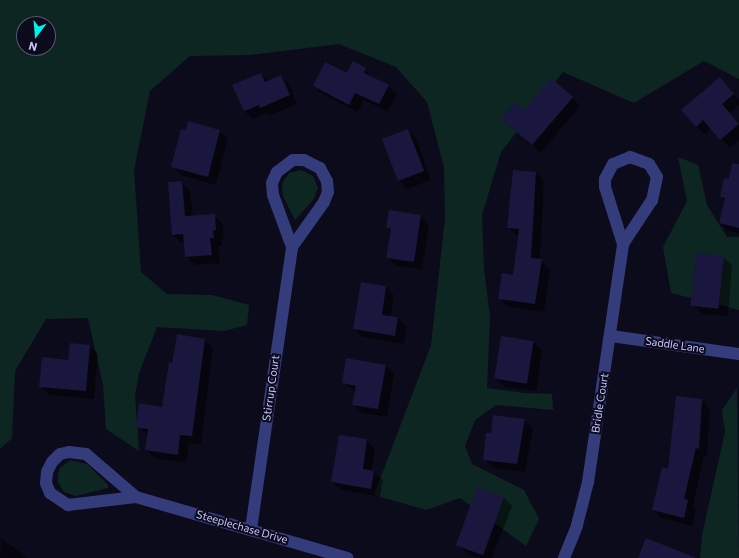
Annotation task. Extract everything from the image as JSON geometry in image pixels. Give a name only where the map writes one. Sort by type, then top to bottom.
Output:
[{"type":"street","name":"Bridle Court","points":[[564,558],[577,525],[588,482],[611,336],[623,244],[605,187],[605,179],[613,164],[630,157],[649,164],[657,177],[652,200],[623,244]]},
{"type":"street","name":"Stirrup Court","points":[[250,529],[292,247],[324,202],[328,192],[327,181],[320,168],[304,160],[293,160],[283,165],[277,172],[272,184],[273,194],[292,247]]},
{"type":"street","name":"Saddle Lane","points":[[611,336],[739,354]]},
{"type":"street","name":"Steeplechase Drive","points":[[136,497],[86,454],[69,452],[60,454],[52,462],[47,472],[46,483],[50,493],[68,505],[136,497],[347,558]]},
{"type":"green space","points":[[0,0],[739,0],[739,79],[704,61],[634,103],[563,72],[501,152],[482,215],[484,269],[490,317],[487,388],[524,393],[552,394],[553,410],[496,405],[475,420],[465,446],[472,464],[524,490],[539,519],[526,546],[460,498],[426,510],[374,495],[431,345],[445,219],[444,167],[427,102],[396,67],[339,44],[249,55],[190,56],[150,91],[134,170],[141,272],[167,294],[212,295],[249,305],[247,325],[224,331],[157,327],[139,373],[135,395],[139,451],[106,429],[103,385],[88,318],[46,319],[15,371],[12,438],[0,449]]},
{"type":"green space","points":[[678,157],[698,165],[707,205],[727,237],[739,237],[739,310],[671,293],[663,247],[687,201]]},
{"type":"green space","points":[[301,170],[313,176],[318,188],[313,200],[295,220],[283,196],[282,184],[289,173]]},
{"type":"green space","points":[[737,388],[739,558],[700,558],[702,535],[725,432],[722,410]]},
{"type":"green space","points":[[70,460],[87,464],[108,485],[108,488],[76,496],[64,492],[58,482],[58,474],[60,468]]},
{"type":"building","points":[[353,61],[366,68],[364,73],[389,85],[379,104],[355,93],[349,105],[313,86],[325,62],[347,73]]},
{"type":"building","points":[[261,73],[265,82],[281,75],[290,95],[260,108],[259,105],[244,111],[232,85]]},
{"type":"building","points":[[720,77],[734,94],[722,104],[739,124],[720,140],[703,120],[696,127],[681,110]]},
{"type":"building","points":[[551,78],[573,97],[532,145],[501,119],[515,102],[524,110]]},
{"type":"building","points":[[188,121],[220,130],[208,177],[171,167],[181,129],[186,130]]},
{"type":"building","points":[[408,129],[424,171],[398,181],[382,139]]},
{"type":"building","points":[[732,163],[739,164],[739,228],[719,223],[725,198],[720,197],[724,178],[729,179]]},
{"type":"building","points":[[513,170],[536,172],[531,258],[542,259],[535,304],[498,299],[502,273],[513,275],[519,229],[507,228]]},
{"type":"building","points":[[182,181],[185,216],[215,214],[216,230],[213,231],[214,238],[210,238],[212,255],[185,257],[183,234],[172,235],[168,182]]},
{"type":"building","points":[[389,210],[421,215],[414,262],[386,258],[391,229],[386,228]]},
{"type":"building","points":[[696,253],[724,256],[718,309],[690,306]]},
{"type":"building","points":[[361,282],[386,286],[382,315],[398,317],[395,336],[353,329]]},
{"type":"building","points":[[177,334],[205,339],[192,436],[180,435],[178,455],[145,450],[148,429],[136,428],[139,403],[162,407],[169,362],[172,363]]},
{"type":"building","points":[[501,336],[534,341],[527,384],[494,378]]},
{"type":"building","points":[[70,343],[90,345],[86,391],[39,387],[42,357],[68,360]]},
{"type":"building","points":[[346,358],[386,365],[378,409],[352,405],[356,386],[342,383]]},
{"type":"building","points":[[676,396],[702,399],[699,449],[696,448],[684,499],[688,500],[684,518],[652,510],[662,467],[668,469]]},
{"type":"building","points":[[493,415],[525,419],[517,464],[483,460],[486,433],[491,433]]},
{"type":"building","points":[[339,435],[367,439],[363,469],[374,471],[371,489],[331,482]]},
{"type":"building","points":[[477,487],[504,497],[483,555],[456,545]]},
{"type":"building","points":[[646,538],[694,557],[694,558],[638,558]]}]
